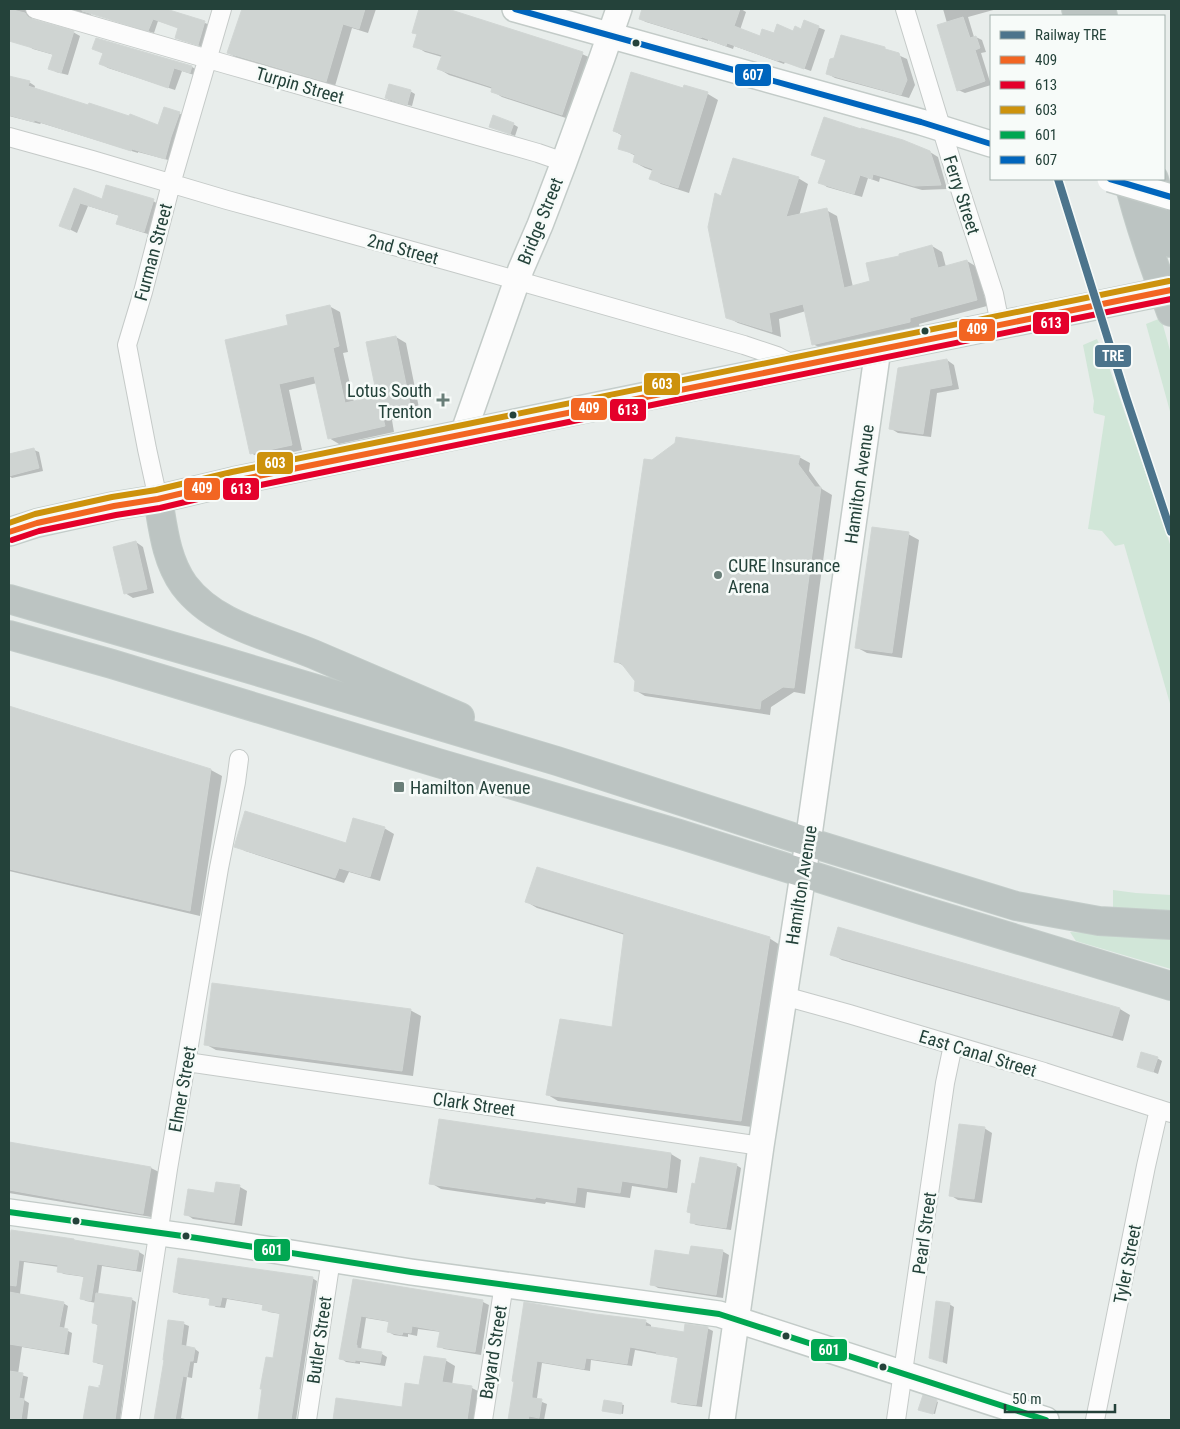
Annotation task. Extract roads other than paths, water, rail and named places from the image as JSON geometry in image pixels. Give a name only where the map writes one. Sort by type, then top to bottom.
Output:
[{"type":"highway","points":[[1128,180],[1155,269],[1171,312]]},
{"type":"highway","points":[[1154,180],[1171,243]]},
{"type":"highway","points":[[158,498],[168,551],[175,568],[184,585],[199,602],[213,613],[244,628],[311,653],[461,717],[557,761]]},
{"type":"highway","points":[[9,599],[557,761],[808,842],[1016,906],[1098,921],[1171,925]]},
{"type":"highway","points":[[9,635],[112,664],[679,834],[1171,986]]},
{"type":"main road","points":[[9,532],[37,523],[234,481],[1171,290]]},
{"type":"street","name":"Turpin Street","points":[[36,9],[564,162]]},
{"type":"street","name":"Furman Street","points":[[158,498],[143,432],[127,345],[222,9]]},
{"type":"street","points":[[515,9],[941,128],[990,144]]},
{"type":"street","name":"Bridge Street","points":[[463,434],[517,280],[564,162],[619,9]]},
{"type":"street","name":"Ferry Street","points":[[905,9],[994,294],[1000,324]]},
{"type":"street","name":"2nd Street","points":[[9,137],[744,345],[777,356],[796,366]]},
{"type":"street","points":[[1114,180],[1171,196]]},
{"type":"street","name":"Hamilton Avenue","points":[[722,1420],[761,1146],[808,842],[878,349]]},
{"type":"street","name":"Elmer Street","points":[[130,1420],[158,1234],[219,868],[236,782],[238,759]]},
{"type":"street","name":"East Canal Street","points":[[784,996],[953,1045],[1165,1111]]},
{"type":"street","name":"Pearl Street","points":[[896,1420],[945,1083],[953,1045]]},
{"type":"street","name":"Clark Street","points":[[187,1062],[761,1146]]},
{"type":"street","name":"Tyler Street","points":[[1095,1420],[1146,1166],[1165,1111]]},
{"type":"street","points":[[9,1212],[411,1272],[717,1314],[1046,1420]]},
{"type":"street","name":"Butler Street","points":[[307,1420],[331,1259]]},
{"type":"street","name":"Bayard Street","points":[[483,1420],[504,1284]]},
{"type":"rail line","name":"TRE","points":[[1058,180],[1126,397],[1171,532]]},
{"type":"place","name":"Lotus South Trenton","points":[[443,400]]},
{"type":"place","name":"CURE Insurance Arena","points":[[718,575]]},
{"type":"place","name":"Hamilton Avenue","points":[[399,787]]}]
